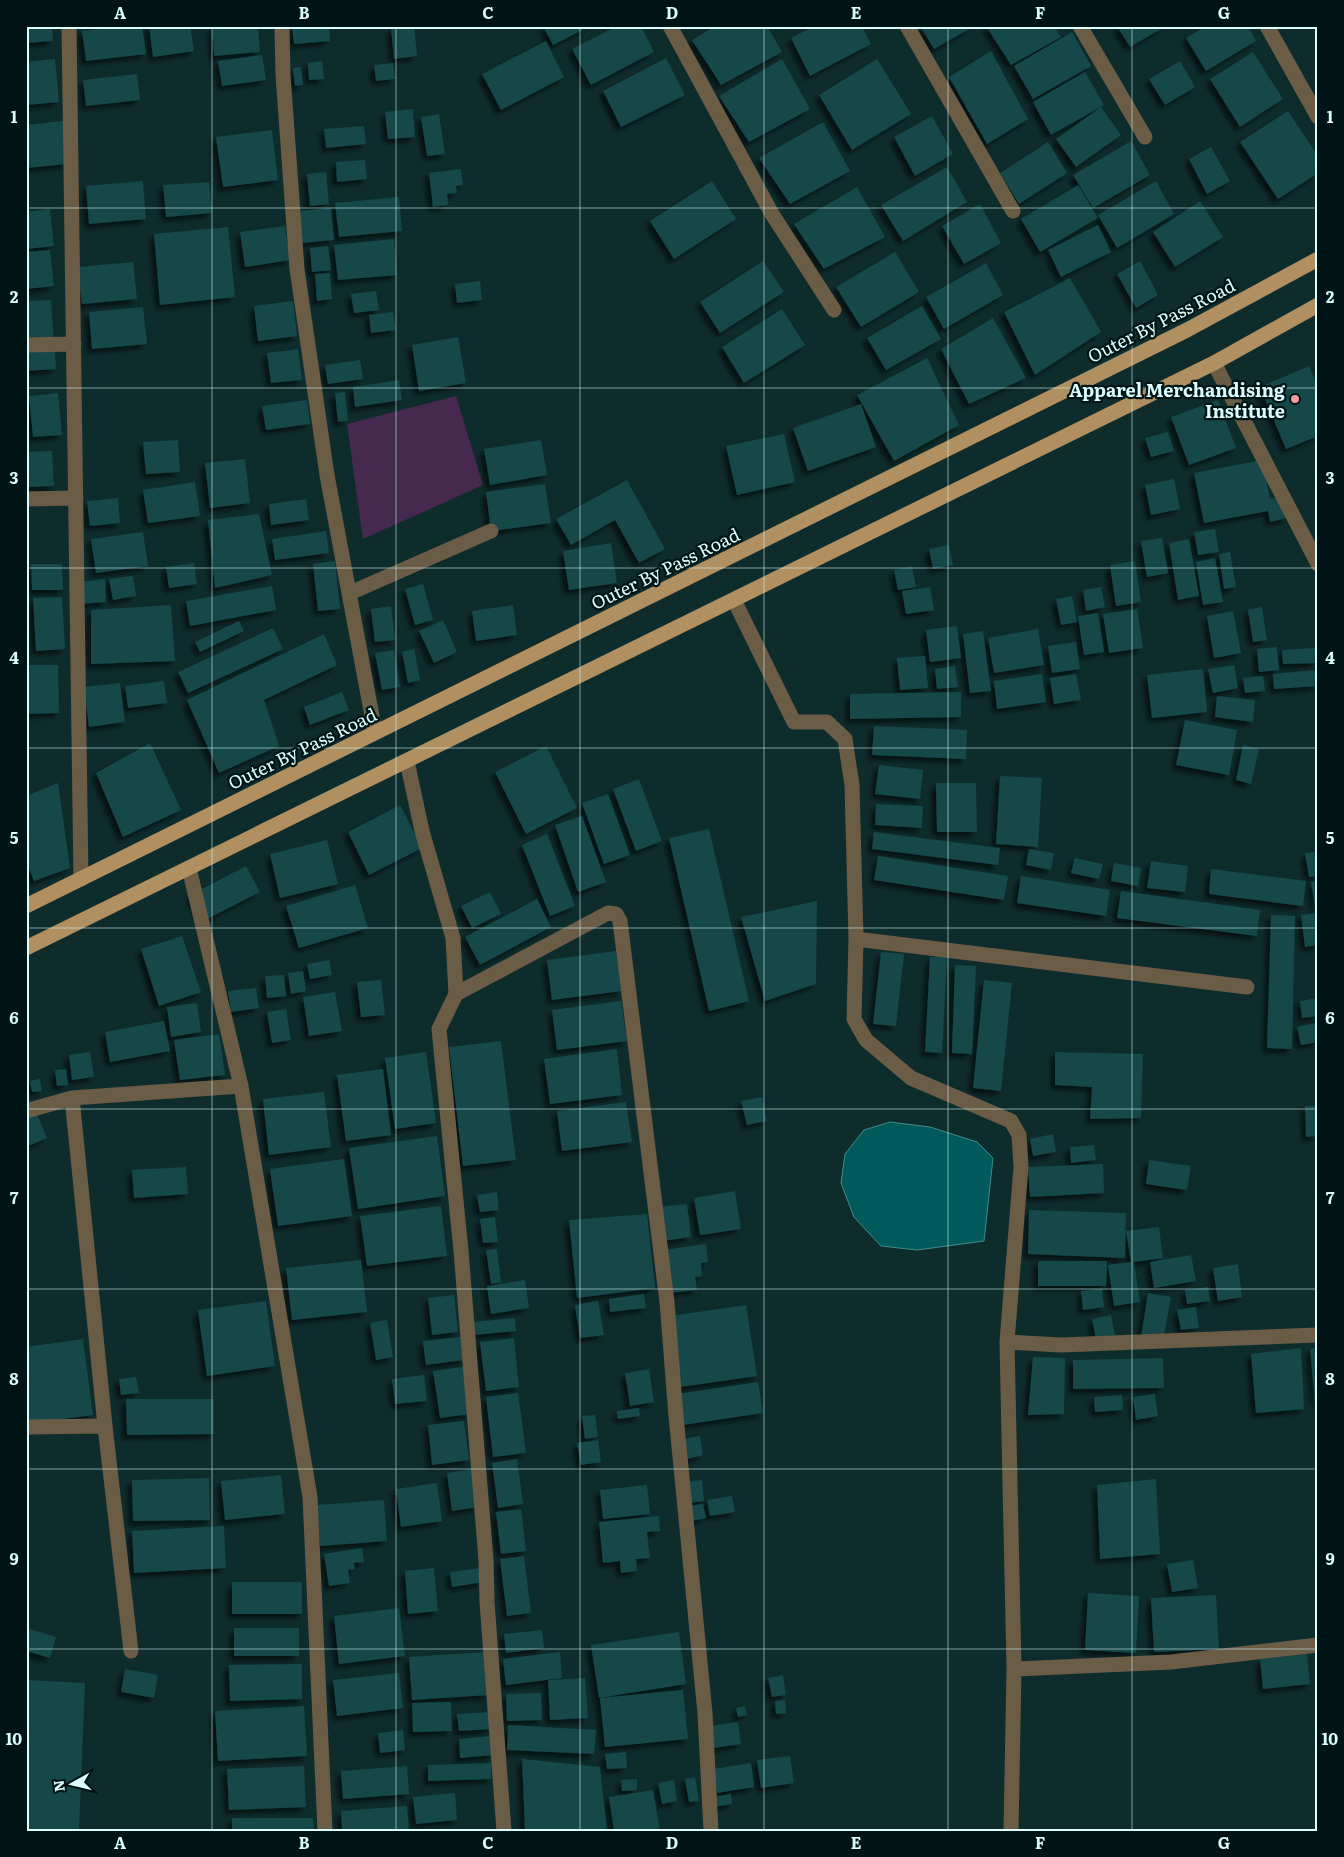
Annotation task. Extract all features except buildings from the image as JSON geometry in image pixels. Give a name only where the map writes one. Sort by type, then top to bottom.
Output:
[{"type":"main road","name":"Outer By Pass Road","points":[[26,906],[1187,330],[1318,259]]},
{"type":"main road","points":[[26,948],[1214,363],[1318,306]]},
{"type":"street","points":[[70,26],[81,879]]},
{"type":"street","points":[[282,26],[283,75],[297,269],[327,475],[375,732]]},
{"type":"street","points":[[670,26],[772,214],[834,310]]},
{"type":"street","points":[[907,26],[1013,210]]},
{"type":"street","points":[[1080,26],[1145,136]]},
{"type":"street","points":[[1267,26],[1318,117]]},
{"type":"street","points":[[26,345],[74,344]]},
{"type":"street","points":[[1214,363],[1318,564]]},
{"type":"street","points":[[26,499],[76,498]]},
{"type":"street","points":[[350,593],[491,531]]},
{"type":"street","points":[[734,600],[794,722],[827,722],[845,739],[852,785],[856,939],[854,1019],[866,1040],[911,1078],[1011,1121],[1019,1135],[1022,1167],[1006,1342],[1014,1669],[1011,1831]]},
{"type":"street","points":[[407,761],[422,831],[453,938],[456,994],[439,1029],[461,1252],[486,1560],[487,1602],[504,1831]]},
{"type":"street","points":[[189,868],[241,1086],[310,1497],[325,1831]]},
{"type":"street","points":[[456,994],[608,913],[616,914],[620,921],[667,1302],[676,1416],[705,1713],[711,1831]]},
{"type":"street","points":[[856,939],[1247,987]]},
{"type":"street","points":[[26,1111],[72,1098],[241,1086]]},
{"type":"street","points":[[72,1098],[105,1426],[131,1650]]},
{"type":"street","points":[[1006,1342],[1061,1345],[1318,1335]]},
{"type":"street","points":[[26,1427],[105,1426]]},
{"type":"street","points":[[1014,1669],[1171,1662],[1318,1645]]},
{"type":"shaded area","points":[[456,396],[483,485],[363,539],[347,424]]},
{"type":"water","points":[[890,1122],[930,1127],[977,1142],[993,1158],[984,1241],[917,1250],[881,1246],[854,1217],[841,1183],[845,1154],[864,1130]]},
{"type":"place","name":"Apparel Merchandising Institute","points":[[1295,399]]}]
